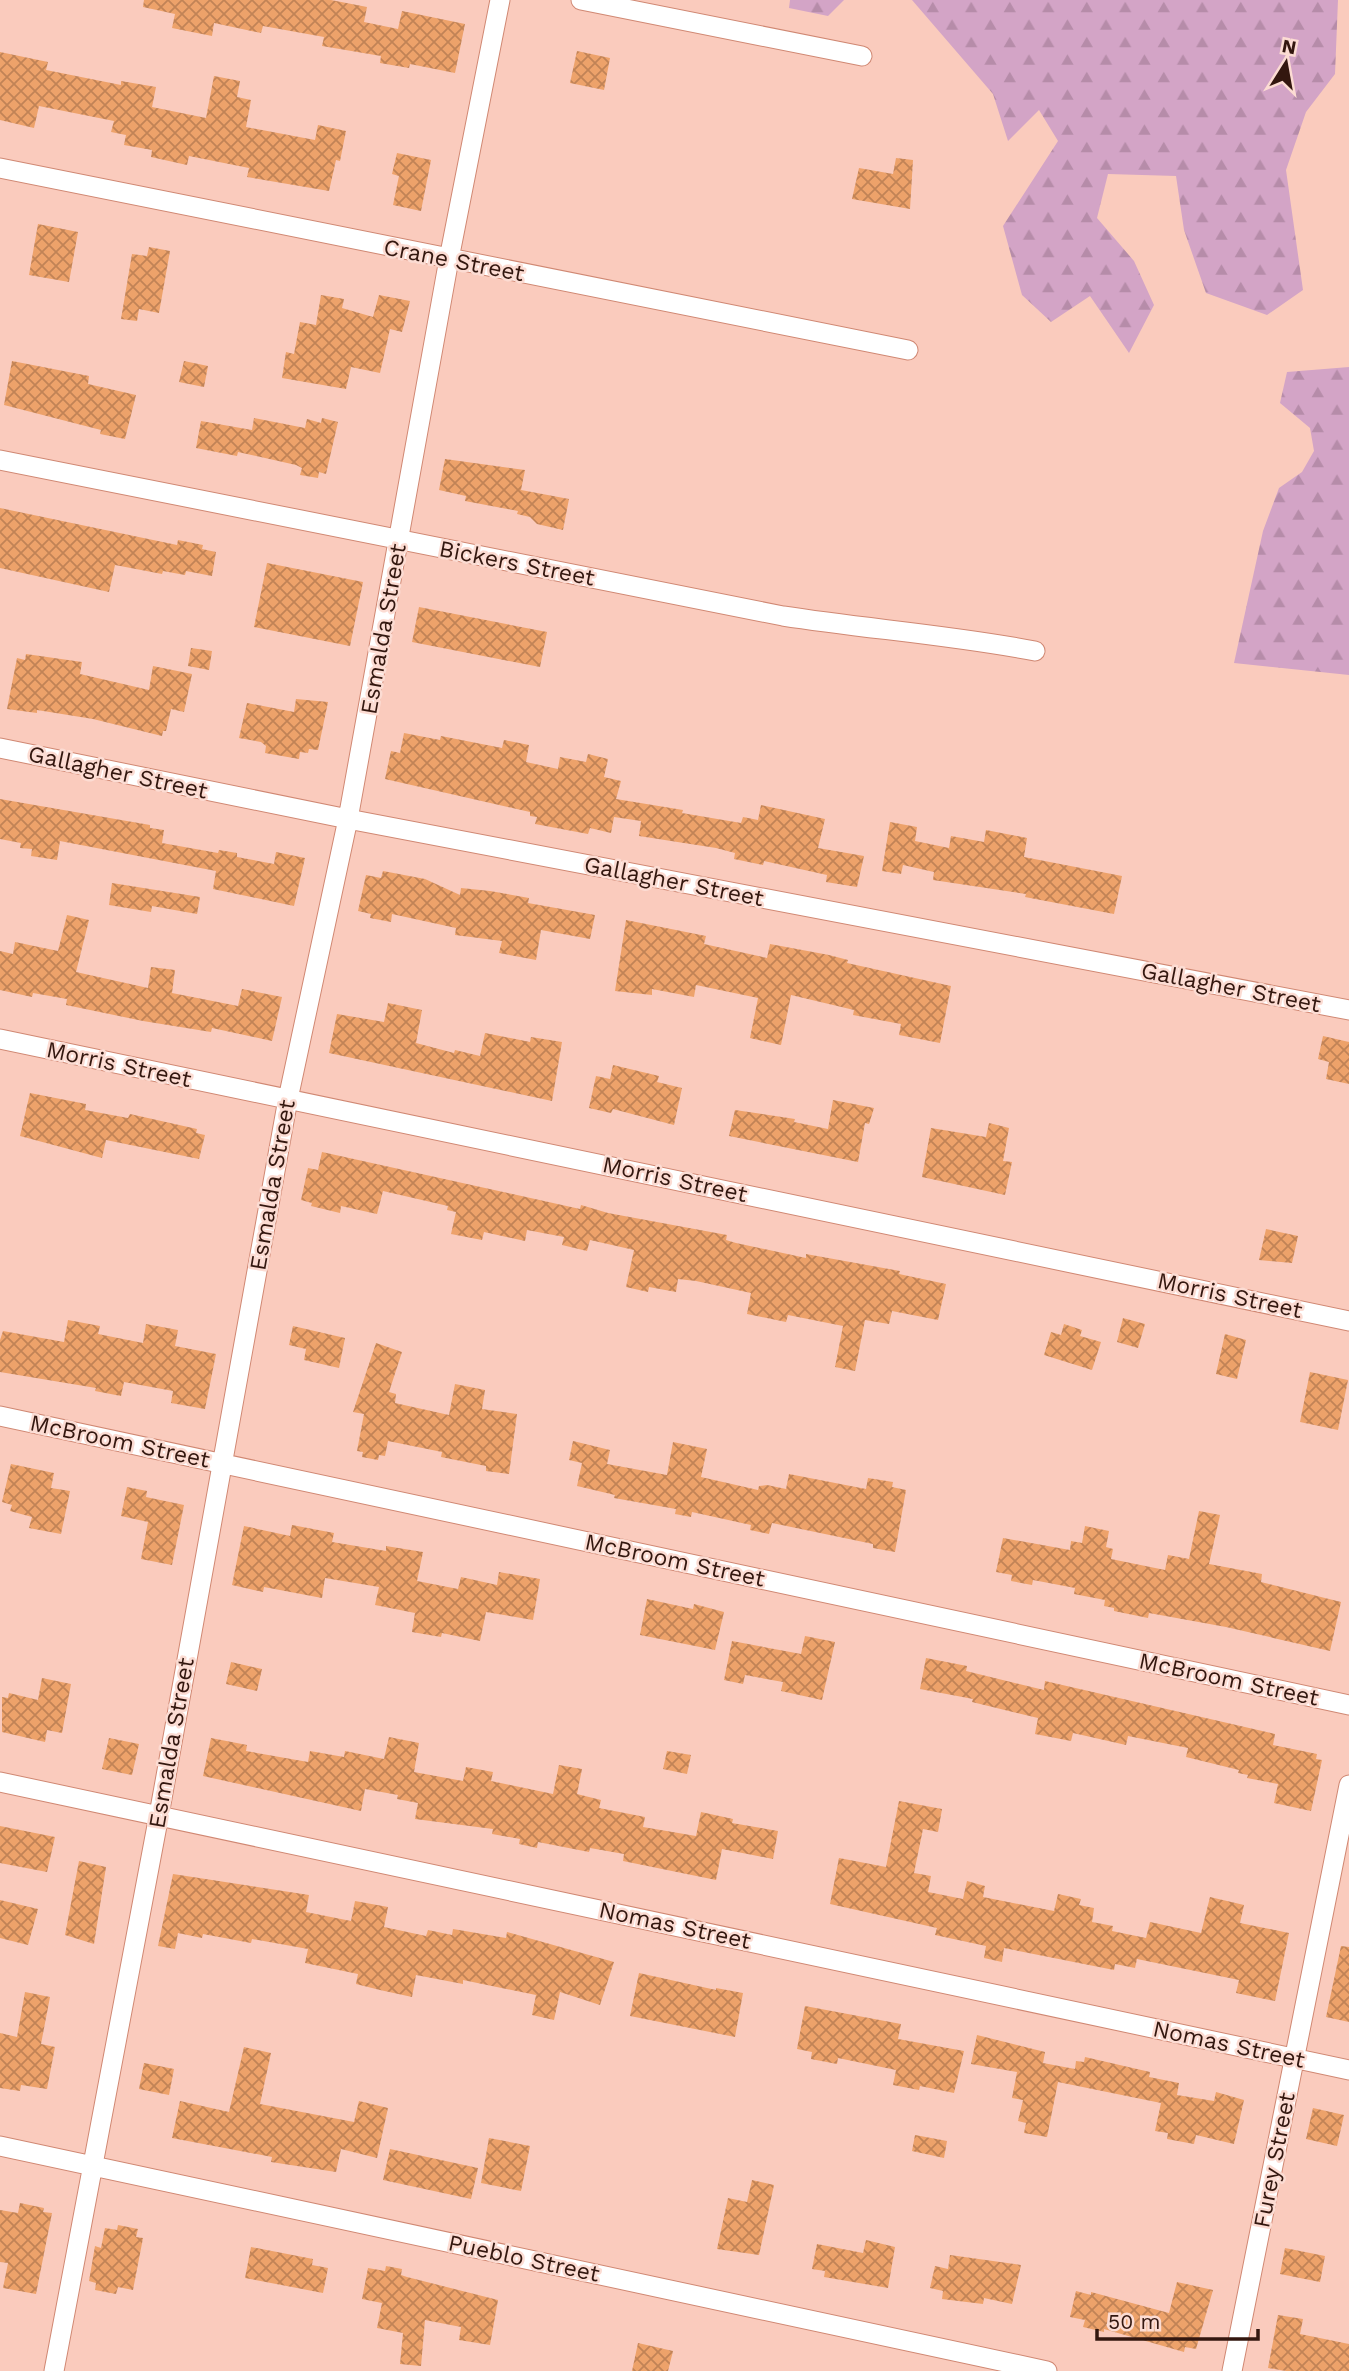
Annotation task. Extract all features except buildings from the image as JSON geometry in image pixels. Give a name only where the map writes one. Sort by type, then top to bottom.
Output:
[{"type":"street","name":"Esmalda Street","points":[[54,2371],[159,1815],[288,1099],[348,819],[449,259],[500,0]]},
{"type":"street","points":[[581,0],[862,56]]},
{"type":"street","name":"Crane Street","points":[[0,169],[908,350]]},
{"type":"street","name":"Bickers Street","points":[[0,460],[783,616],[865,629],[971,639],[1035,650]]},
{"type":"street","name":"Gallagher Street","points":[[0,748],[348,819],[1349,1010]]},
{"type":"street","name":"Morris Street","points":[[0,1039],[1349,1321]]},
{"type":"street","name":"McBroom Street","points":[[0,1416],[1349,1705]]},
{"type":"street","name":"Nomas Street","points":[[0,1782],[1349,2070]]},
{"type":"street","name":"Furey Street","points":[[1232,2371],[1349,1785]]},
{"type":"street","name":"Pueblo Street","points":[[0,2146],[1048,2371]]},
{"type":"green space","points":[[790,0],[844,0],[828,16],[789,8]]},
{"type":"green space","points":[[912,0],[1338,0],[1335,74],[1306,112],[1286,170],[1303,290],[1267,315],[1206,293],[1184,230],[1176,176],[1108,174],[1097,218],[1134,261],[1154,305],[1129,353],[1090,296],[1051,322],[1022,295],[1003,226],[1058,141],[1039,110],[1008,141],[993,94]]},
{"type":"green space","points":[[1349,367],[1349,675],[1234,663],[1263,531],[1279,488],[1302,472],[1314,451],[1310,428],[1280,403],[1287,372]]}]
